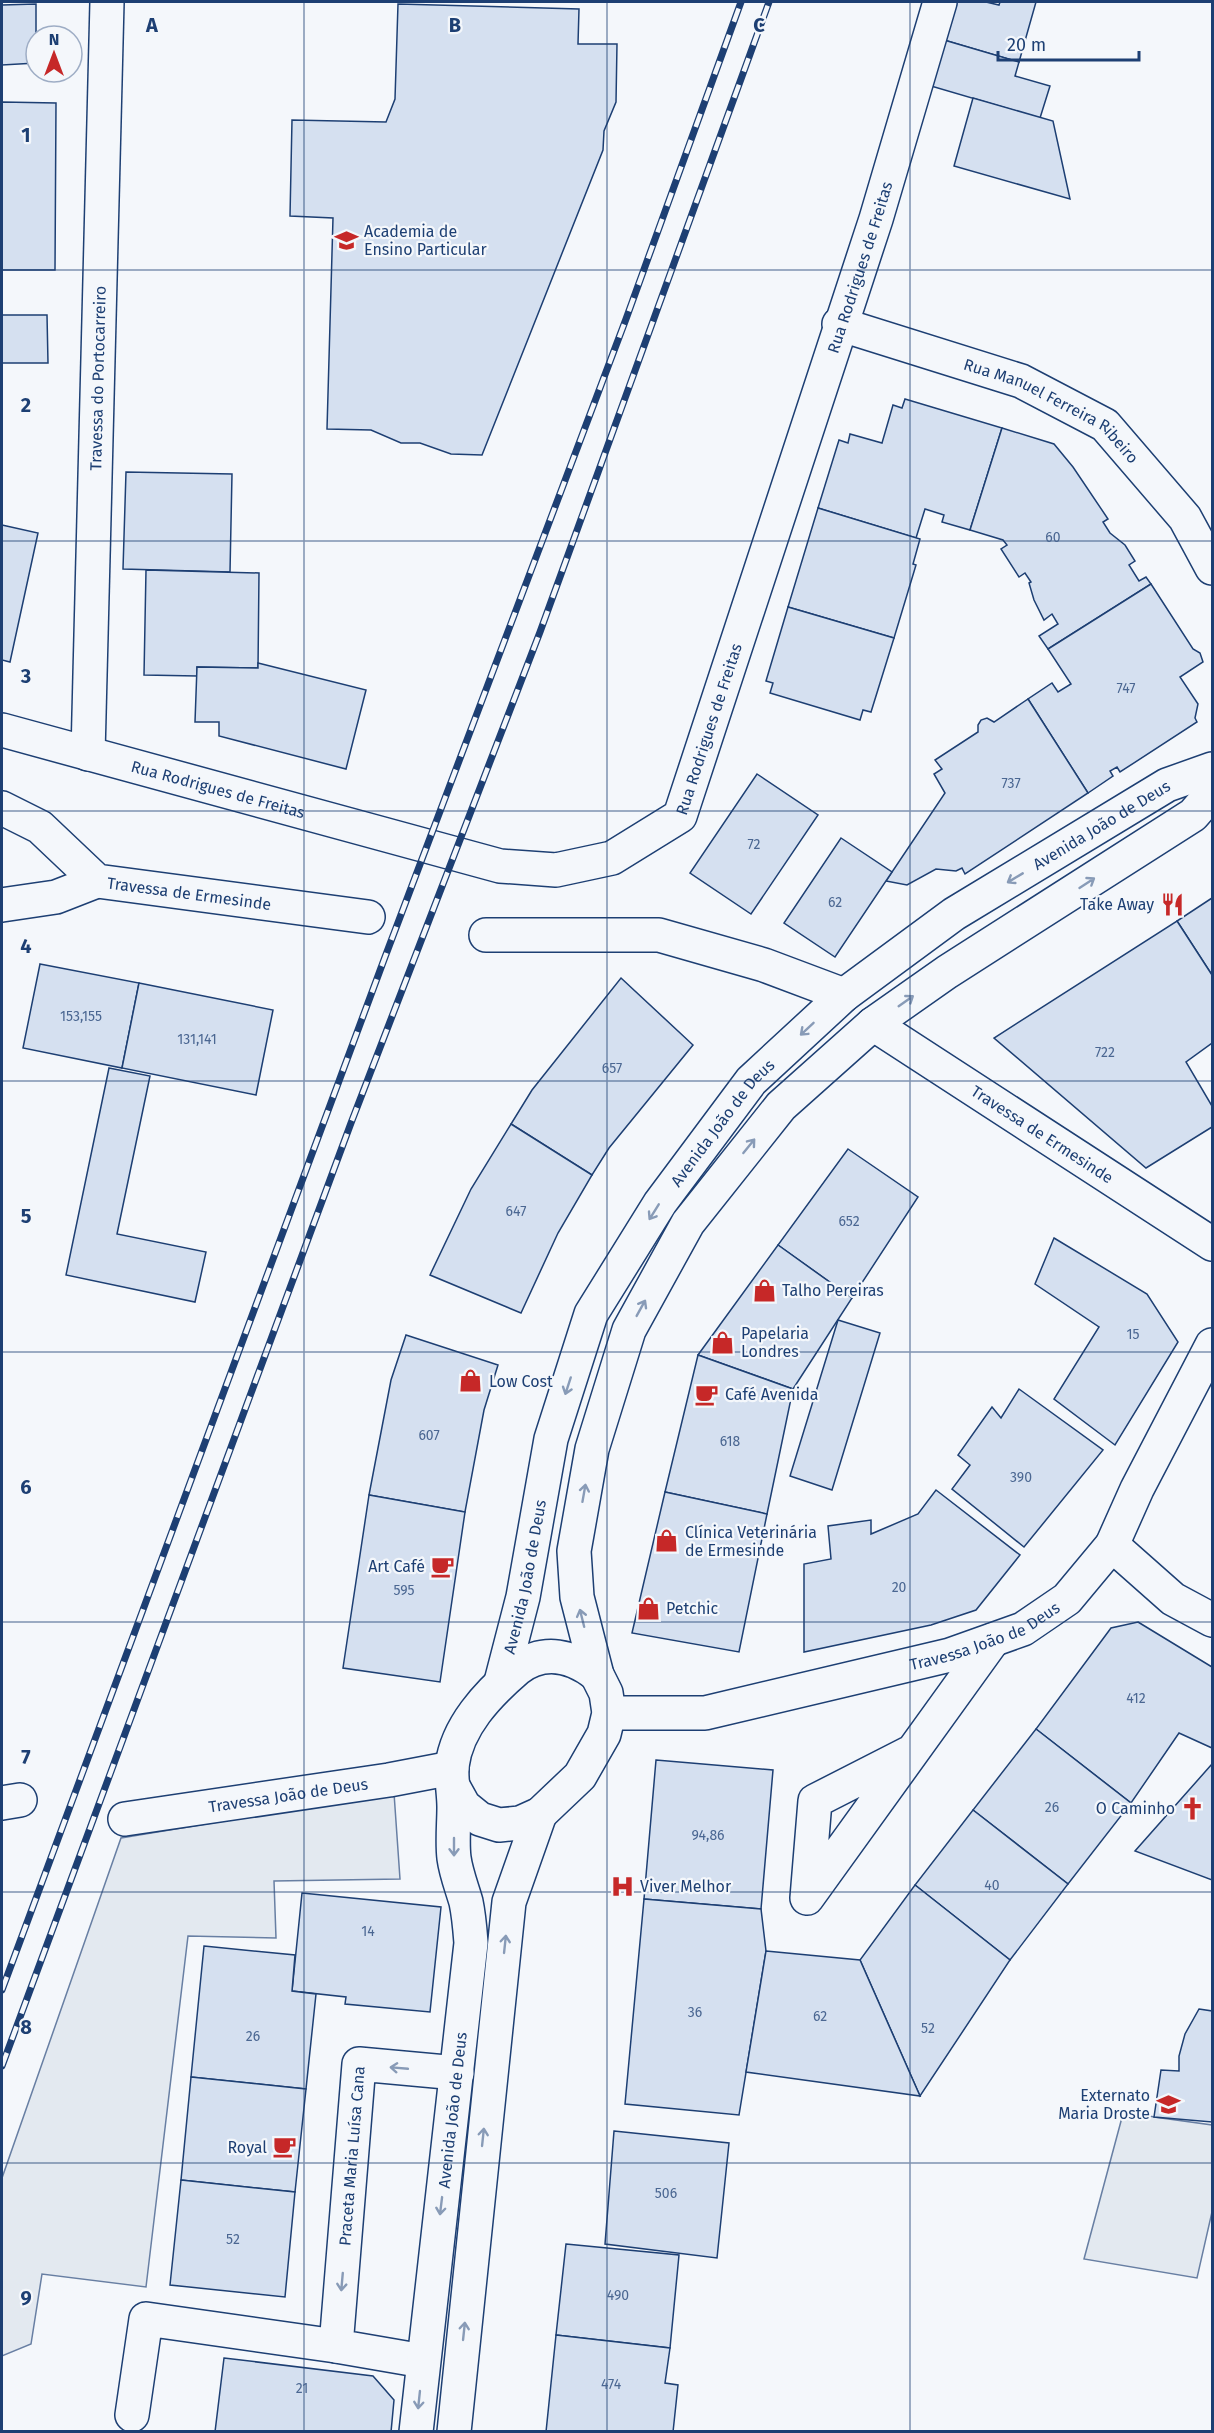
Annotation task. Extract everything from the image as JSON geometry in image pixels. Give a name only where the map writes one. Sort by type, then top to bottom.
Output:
[{"type":"main road","name":"Travessa do Portocarreiro","points":[[88,754],[107,2]]},
{"type":"main road","name":"Rua Rodrigues de Freitas","points":[[2,730],[500,866],[556,870],[612,858],[680,816],[839,324],[876,219],[940,2]]},
{"type":"main road","name":"Rua Manuel Ferreira Ribeiro","points":[[839,324],[1021,381],[1105,425],[1185,518],[1212,568]]},
{"type":"main road","name":"Avenida João de Deus","points":[[501,1682],[523,1597],[550,1440],[591,1314],[660,1203],[751,1080],[844,995],[954,914],[1167,785],[1212,769]]},
{"type":"main road","name":"Avenida João de Deus","points":[[453,1778],[464,1806],[480,1819],[499,1825],[520,1823],[540,1814],[580,1776],[604,1734],[609,1713],[606,1694],[597,1675],[577,1597],[574,1551],[592,1449],[629,1330],[688,1223],[781,1106],[873,1024],[947,972],[1193,815],[1212,793]]},
{"type":"main road","name":"Travessa de Ermesinde","points":[[2,808],[40,827],[97,881],[368,917]]},
{"type":"main road","points":[[2,905],[56,897],[97,881]]},
{"type":"main road","points":[[486,935],[659,935],[764,965],[844,995]]},
{"type":"main road","name":"Travessa de Ermesinde","points":[[873,1024],[1212,1244]]},
{"type":"main road","name":"Travessa João de Deus","points":[[609,1713],[705,1713],[950,1655],[1023,1629],[1067,1599],[1112,1545],[1137,1489],[1212,1345]]},
{"type":"main road","points":[[1112,1545],[1173,1599],[1212,1620]]},
{"type":"main road","points":[[913,1751],[993,1640]]},
{"type":"main road","name":"Avenida João de Deus","points":[[416,2432],[471,1943],[466,1905],[454,1857],[453,1778],[456,1747],[468,1723],[501,1682],[522,1666],[540,1658],[561,1656],[581,1662],[597,1675]]},
{"type":"main road","name":"Travessa João de Deus","points":[[125,1819],[378,1781],[453,1778]]},
{"type":"main road","name":"Avenida João de Deus","points":[[454,2432],[509,1902],[540,1814]]},
{"type":"main road","name":"Praceta Maria Luísa Cana","points":[[336,2346],[359,2064],[457,2073]]},
{"type":"main road","points":[[132,2415],[146,2319],[423,2361]]},
{"type":"shaded area","points":[[394,1793],[400,1879],[274,1881],[276,1938],[188,1936],[146,2287],[42,2274],[31,2344],[2,2356],[2,2178],[121,1838]]},
{"type":"shaded area","points":[[1124,2110],[1154,2117],[1212,2125],[1212,2212],[1197,2278],[1084,2259]]},
{"type":"building","points":[[955,2],[986,2],[999,5],[1000,2],[1036,2],[1019,62],[944,40]]},
{"type":"building","points":[[36,4],[36,24],[24,24],[24,64],[2,65],[2,5]]},
{"type":"building","points":[[398,4],[579,9],[578,44],[617,44],[616,102],[604,131],[603,150],[482,455],[451,454],[420,443],[401,443],[371,430],[327,429],[333,218],[290,216],[292,120],[386,122],[395,99]]},
{"type":"building","points":[[944,40],[1019,62],[1015,76],[1050,86],[1040,118],[931,86]]},
{"type":"building","points":[[973,98],[1053,121],[1070,199],[954,166]]},
{"type":"building","points":[[2,102],[56,103],[55,270],[2,270]]},
{"type":"building","points":[[2,315],[47,315],[48,363],[2,363]]},
{"type":"building","points":[[905,399],[1002,428],[970,530],[942,522],[944,515],[925,509],[916,538],[818,508],[839,440],[848,443],[850,434],[882,443],[893,405],[902,408]]},
{"type":"building","points":[[1002,428],[1054,444],[1073,467],[1108,519],[1103,522],[1110,533],[1125,545],[1135,561],[1129,565],[1139,581],[1146,577],[1151,584],[1048,649],[1039,636],[1058,624],[1052,614],[1044,620],[1034,600],[1029,583],[1031,582],[1025,573],[1019,577],[1001,549],[1007,545],[1003,540],[970,530]]},
{"type":"building","points":[[126,472],[232,474],[230,572],[123,569]]},
{"type":"building","points":[[818,508],[920,539],[913,564],[916,565],[894,638],[788,607]]},
{"type":"building","points":[[2,525],[38,533],[10,662],[2,660]]},
{"type":"building","points":[[146,570],[259,573],[258,668],[197,667],[197,676],[144,675]]},
{"type":"building","points":[[1151,584],[1193,649],[1200,653],[1203,662],[1180,677],[1198,704],[1195,718],[1197,722],[1120,772],[1117,767],[1110,771],[1113,776],[1088,793],[1028,699],[1052,683],[1058,692],[1071,684],[1048,649]]},
{"type":"building","points":[[788,607],[894,638],[871,712],[863,710],[860,720],[770,693],[773,683],[766,681]]},
{"type":"building","points":[[258,663],[366,690],[346,769],[219,736],[219,722],[195,722],[197,667],[258,668]]},
{"type":"building","points":[[1028,699],[1088,793],[965,874],[962,868],[956,871],[936,869],[907,885],[886,881],[945,793],[934,774],[942,769],[935,760],[978,732],[981,720],[987,718],[994,722]]},
{"type":"building","points":[[757,774],[818,815],[751,914],[690,873]]},
{"type":"building","points":[[841,838],[892,872],[835,957],[784,923]]},
{"type":"building","points":[[1212,898],[1212,975],[1177,921]]},
{"type":"building","points":[[1177,921],[1212,975],[1212,1043],[1186,1062],[1212,1106],[1212,1127],[1146,1168],[994,1038]]},
{"type":"building","points":[[40,964],[139,983],[122,1068],[23,1048]]},
{"type":"building","points":[[621,978],[693,1045],[609,1148],[592,1175],[511,1124],[532,1090]]},
{"type":"building","points":[[139,983],[273,1010],[256,1095],[122,1068]]},
{"type":"building","points":[[109,1068],[150,1076],[117,1234],[206,1252],[195,1302],[66,1275]]},
{"type":"building","points":[[511,1124],[592,1175],[558,1233],[521,1313],[430,1275],[471,1189]]},
{"type":"building","points":[[848,1149],[918,1197],[852,1298],[778,1245]]},
{"type":"building","points":[[1054,1238],[1147,1294],[1178,1342],[1115,1445],[1054,1399],[1099,1327],[1035,1284]]},
{"type":"building","points":[[778,1245],[852,1298],[793,1389],[698,1355]]},
{"type":"building","points":[[838,1320],[880,1333],[832,1490],[790,1476]]},
{"type":"building","points":[[406,1335],[498,1365],[484,1410],[465,1512],[369,1495],[391,1380]]},
{"type":"building","points":[[698,1355],[793,1389],[767,1514],[665,1492]]},
{"type":"building","points":[[1019,1389],[1103,1450],[1024,1547],[952,1489],[970,1465],[958,1455],[992,1407],[1001,1418]]},
{"type":"building","points":[[936,1490],[1020,1555],[976,1610],[931,1625],[804,1652],[804,1564],[831,1559],[828,1526],[871,1520],[871,1534],[918,1514]]},
{"type":"building","points":[[665,1492],[767,1514],[739,1652],[632,1633]]},
{"type":"building","points":[[369,1495],[465,1512],[440,1682],[343,1668]]},
{"type":"building","points":[[1138,1622],[1212,1667],[1212,1748],[1179,1733],[1131,1803],[1036,1729],[1111,1628]]},
{"type":"building","points":[[1036,1729],[1131,1803],[1068,1884],[973,1810]]},
{"type":"building","points":[[656,1760],[773,1770],[761,1909],[644,1899]]},
{"type":"building","name":"O Caminho","points":[[1212,1764],[1212,1880],[1135,1851]]},
{"type":"building","points":[[973,1810],[1068,1884],[1010,1960],[915,1885]]},
{"type":"building","points":[[915,1885],[1010,1960],[920,2096],[860,1960]]},
{"type":"building","points":[[302,1893],[441,1907],[430,2012],[345,2004],[346,1997],[292,1991]]},
{"type":"building","points":[[644,1899],[761,1909],[766,1951],[739,2115],[625,2104]]},
{"type":"building","points":[[204,1946],[295,1955],[292,1991],[316,1994],[306,2089],[191,2077]]},
{"type":"building","points":[[766,1951],[860,1960],[920,2096],[746,2072]]},
{"type":"building","points":[[1199,2009],[1212,2011],[1212,2122],[1154,2117],[1161,2070],[1179,2071],[1179,2056],[1185,2034]]},
{"type":"building","points":[[191,2077],[306,2089],[295,2192],[181,2180]]},
{"type":"building","points":[[614,2131],[729,2143],[717,2258],[605,2244]]},
{"type":"building","points":[[181,2180],[295,2192],[285,2297],[170,2285]]},
{"type":"building","points":[[566,2244],[679,2255],[670,2348],[556,2335]]},
{"type":"building","points":[[556,2335],[670,2348],[665,2383],[678,2385],[673,2432],[546,2432]]},
{"type":"building","points":[[224,2358],[373,2376],[394,2400],[391,2432],[215,2432]]},
{"type":"railway","points":[[2,1990],[385,957],[626,319],[741,2]]},
{"type":"railway","points":[[2,2066],[351,1123],[540,632],[769,2]]},
{"type":"place","name":"Academia de Ensino Particular","points":[[346,240]]},
{"type":"place","name":"Take Away","points":[[1172,904]]},
{"type":"place","name":"Talho Pereiras","points":[[764,1290]]},
{"type":"place","name":"Papelaria Londres","points":[[723,1342]]},
{"type":"place","name":"Low Cost","points":[[471,1381]]},
{"type":"place","name":"Café Avenida","points":[[707,1394]]},
{"type":"place","name":"Clínica Veterinária de Ermesinde","points":[[667,1541]]},
{"type":"place","name":"Art Café","points":[[443,1566]]},
{"type":"place","name":"Petchic","points":[[648,1608]]},
{"type":"place","name":"O Caminho","points":[[1193,1808]]},
{"type":"place","name":"Viver Melhor","points":[[622,1886]]},
{"type":"place","name":"Externato Maria Droste","points":[[1168,2104]]},
{"type":"place","name":"Royal","points":[[285,2147]]}]
